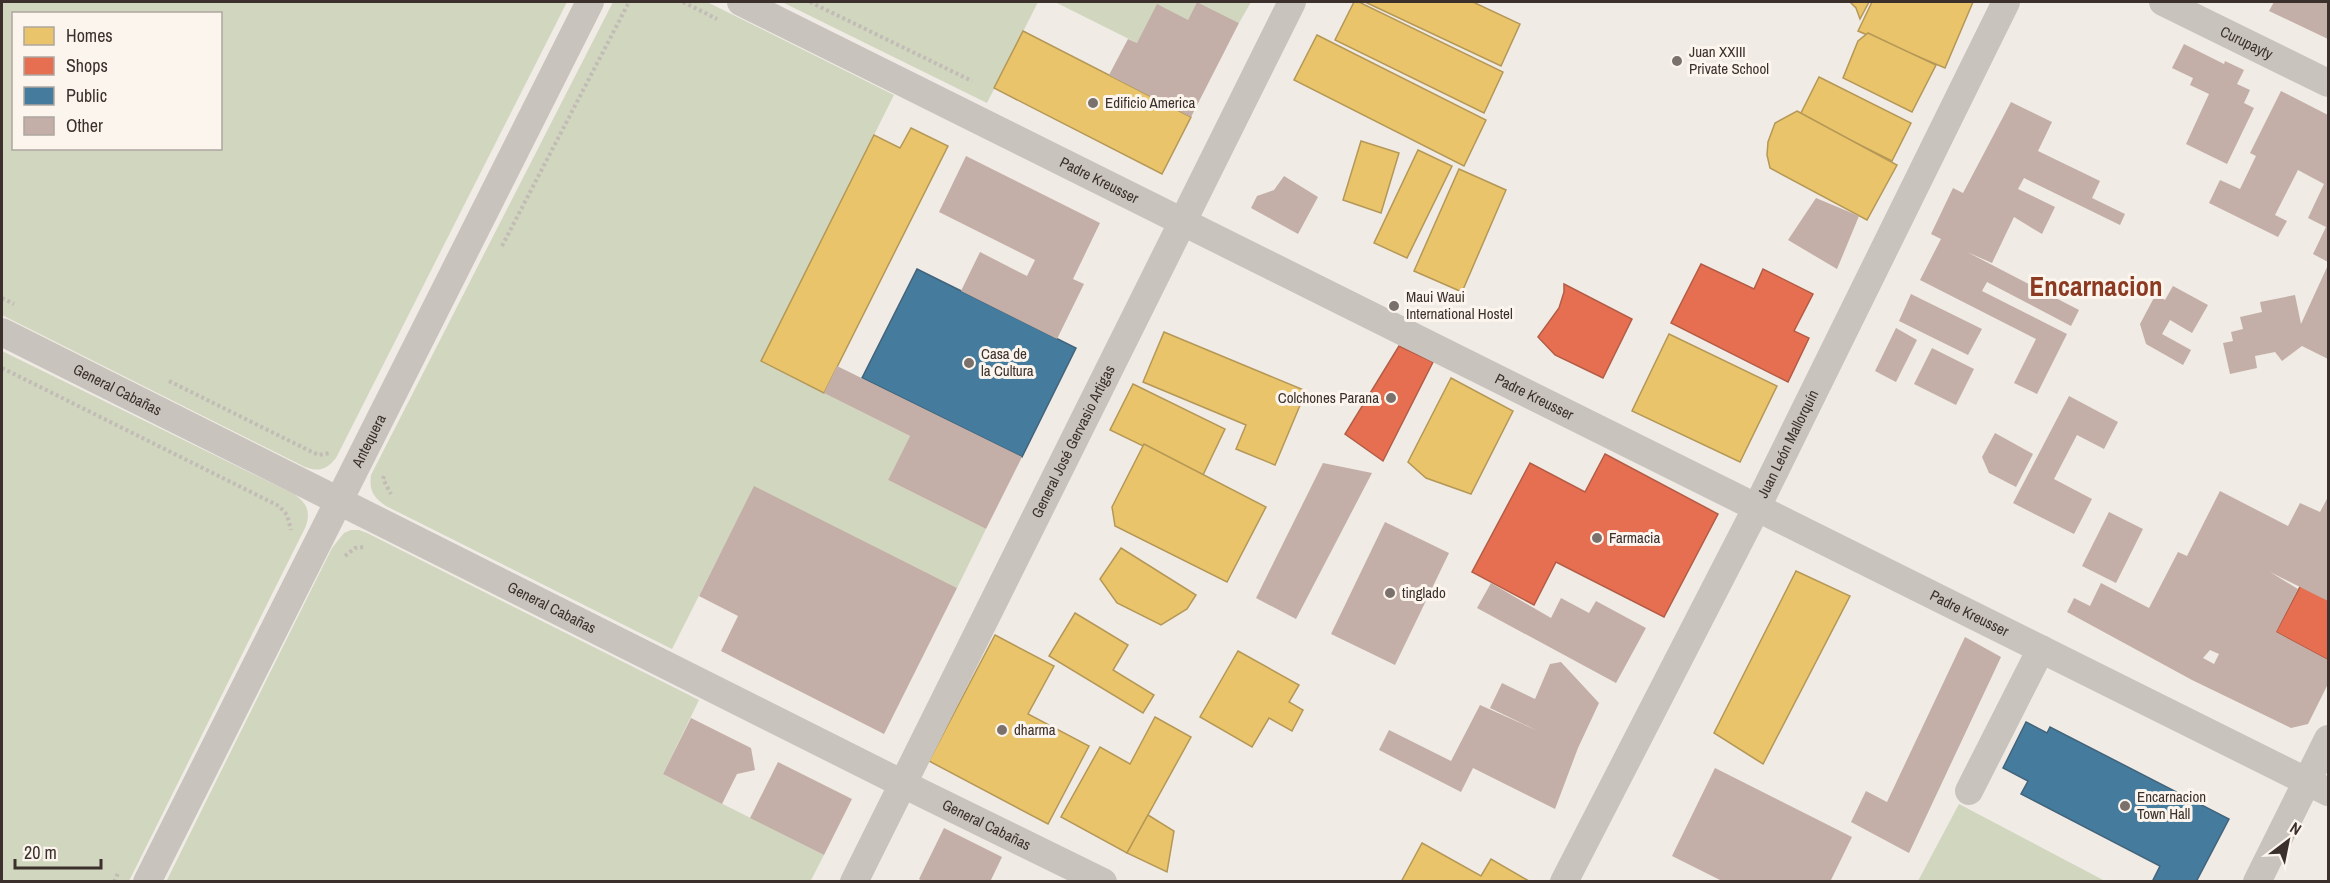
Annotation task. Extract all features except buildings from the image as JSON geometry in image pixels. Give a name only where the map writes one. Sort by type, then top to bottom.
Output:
[{"type":"street","name":"Antequera","points":[[147,882],[590,2]]},
{"type":"street","name":"Padre Kreusser","points":[[741,2],[2318,787]]},
{"type":"street","name":"General José Gervasio Artigas","points":[[854,882],[1292,2]]},
{"type":"street","name":"Juan León Mallorquín","points":[[1564,882],[1757,507],[2006,2]]},
{"type":"street","name":"Curupayty","points":[[2163,2],[2328,83]]},
{"type":"street","name":"General Cabañas","points":[[2,332],[1102,882]]},
{"type":"street","points":[[1969,791],[2041,649]]},
{"type":"street","points":[[2257,882],[2318,787],[2328,739]]},
{"type":"path","points":[[497,256],[629,2]]},
{"type":"path","points":[[810,2],[972,81]]},
{"type":"path","points":[[2,368],[279,506],[288,515],[291,523],[290,536]]},
{"type":"path","points":[[386,468],[383,479],[388,492],[394,496]]},
{"type":"path","points":[[340,561],[355,548],[365,546],[374,548]]},
{"type":"path","points":[[114,882],[124,861]]},
{"type":"green space","points":[[2,2],[567,2],[336,458],[329,465],[318,470],[305,467],[2,315]]},
{"type":"green space","points":[[613,2],[707,2],[894,95],[761,361],[910,436],[888,480],[986,529],[957,588],[754,487],[672,649],[386,506],[373,493],[371,475]]},
{"type":"green space","points":[[782,2],[1038,2],[987,103]]},
{"type":"green space","points":[[1055,2],[1197,2],[1188,20],[1137,43]]},
{"type":"green space","points":[[1197,2],[1251,2],[1239,23]]},
{"type":"green space","points":[[2,351],[294,494],[305,505],[308,513],[305,528],[129,881],[2,881]]},
{"type":"green space","points":[[351,530],[367,533],[699,700],[663,774],[824,855],[810,882],[166,882],[332,548],[344,533]]},
{"type":"green space","points":[[1959,804],[2105,881],[1918,881]]},
{"type":"place","name":"Juan XXIII Private School","points":[[1677,61]]},
{"type":"place","name":"Edificio America","points":[[1093,103]]},
{"type":"place","name":"Maui Waui International Hostel","points":[[1394,306]]},
{"type":"place","name":"Casa de la Cultura","points":[[969,363]]},
{"type":"place","name":"Colchones Parana","points":[[1391,398]]},
{"type":"place","name":"Farmacia","points":[[1597,538]]},
{"type":"place","name":"tinglado","points":[[1390,593]]},
{"type":"place","name":"dharma","points":[[1002,730]]},
{"type":"place","name":"Encarnacion Town Hall","points":[[2125,806]]},
{"type":"district","name":"Encarnacion","points":[[2096,287]]}]
